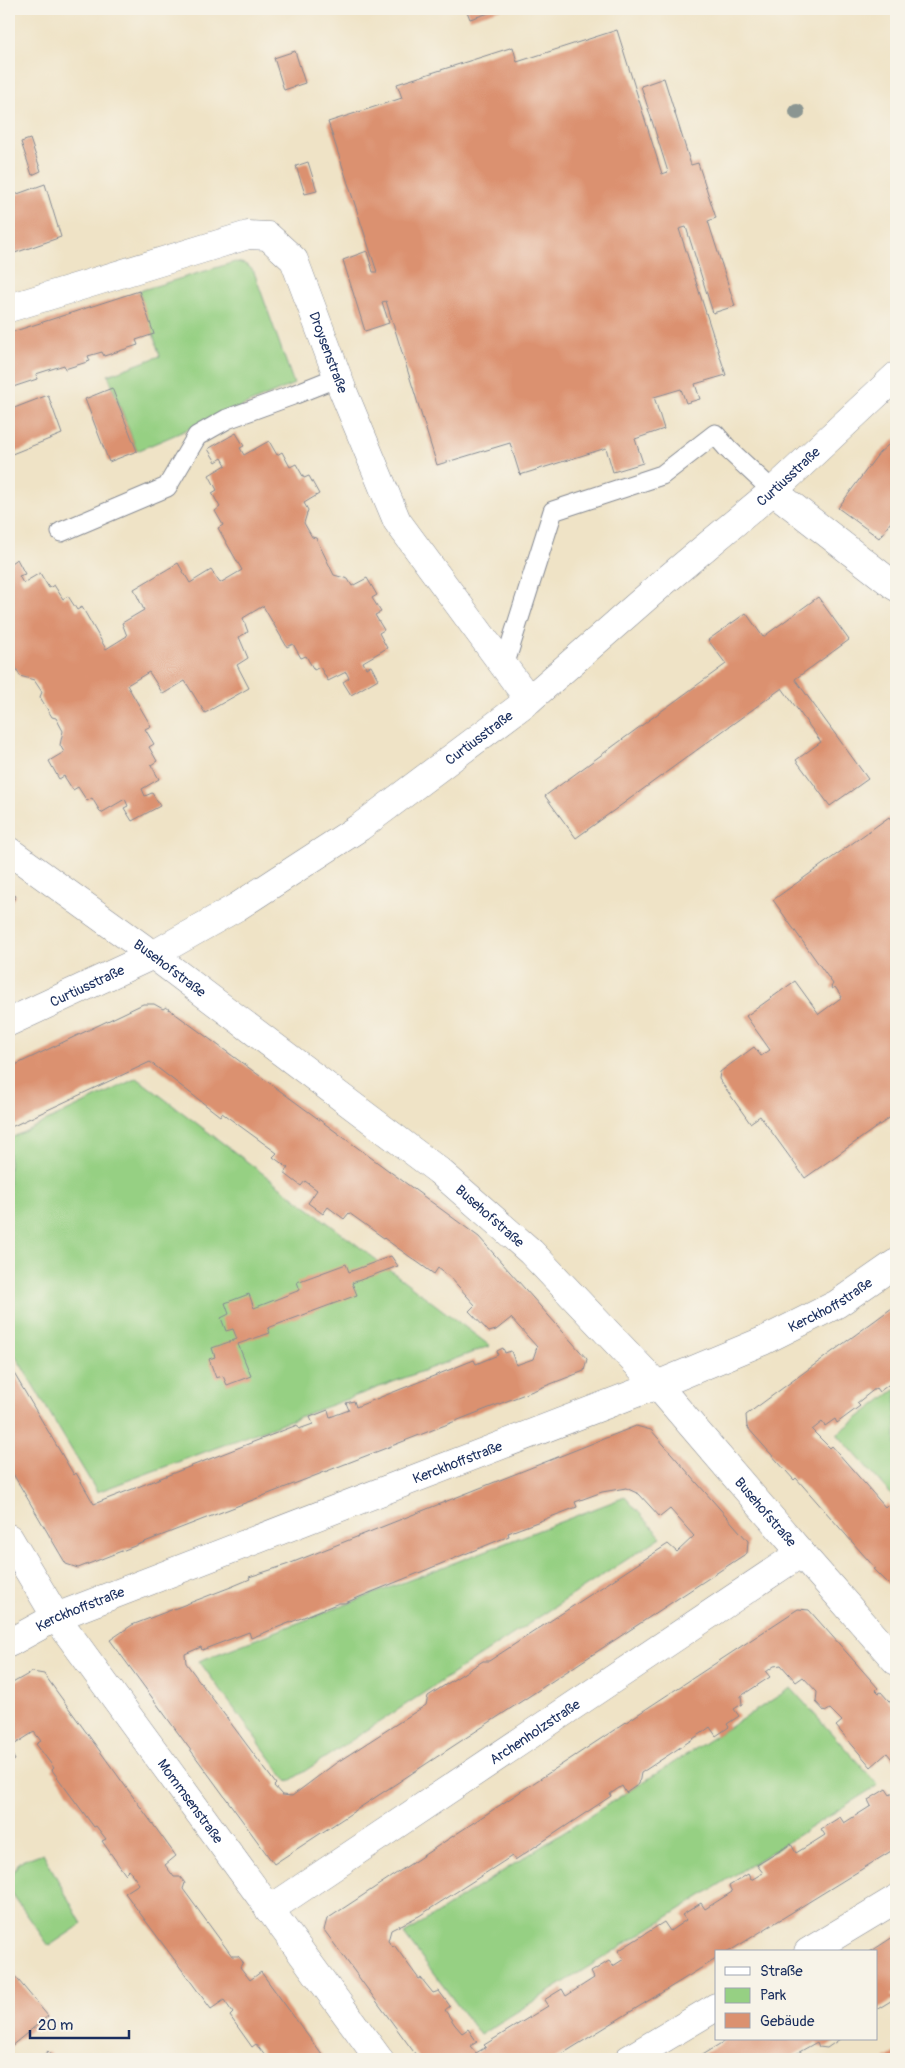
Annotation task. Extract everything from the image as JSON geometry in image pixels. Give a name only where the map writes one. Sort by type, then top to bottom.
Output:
[{"type":"street","name":"Droysenstraße","points":[[9,308],[248,234],[268,236],[294,260],[338,377],[398,521],[528,700]]},
{"type":"street","name":"Curtiusstraße","points":[[9,1022],[153,955],[237,907],[360,827],[528,700],[661,577],[772,491],[896,376]]},
{"type":"street","points":[[772,491],[896,587]]},
{"type":"street","name":"Busehofstraße","points":[[9,851],[153,955],[439,1171],[531,1252],[657,1385],[800,1553],[896,1661]]},
{"type":"street","name":"Kerckhoffstraße","points":[[9,1643],[56,1617],[657,1385],[763,1341],[837,1304],[896,1263]]},
{"type":"street","name":"Mommsenstraße","points":[[9,1538],[56,1617],[379,2059]]},
{"type":"street","name":"Archenholzstraße","points":[[269,1910],[800,1553]]},
{"type":"street","points":[[811,1950],[896,1899]]},
{"type":"street","points":[[629,2059],[715,2008]]},
{"type":"lane","points":[[61,532],[167,487],[197,436],[227,419],[338,377]]},
{"type":"lane","points":[[504,666],[553,511],[662,475],[715,434],[728,450],[772,491]]},
{"type":"green space","points":[[235,262],[246,265],[254,272],[294,384],[137,451],[108,375],[160,356],[139,291]]},
{"type":"green space","points":[[137,1078],[490,1346],[97,1492],[9,1345],[9,1139]]},
{"type":"green space","points":[[896,1389],[896,1500],[837,1434]]},
{"type":"green space","points":[[625,1497],[661,1537],[288,1782],[199,1661]]},
{"type":"green space","points":[[791,1688],[878,1785],[480,2035],[404,1934]]},
{"type":"green space","points":[[43,1853],[82,1924],[49,1946],[9,1889],[9,1881],[19,1862]]},
{"type":"building","points":[[466,9],[502,9],[470,19]]},
{"type":"building","points":[[617,30],[662,174],[668,172],[641,86],[664,78],[691,165],[698,163],[716,218],[708,221],[735,306],[713,313],[686,227],[679,229],[726,375],[695,384],[700,399],[686,403],[681,389],[654,397],[664,429],[635,439],[643,463],[613,472],[606,448],[520,475],[510,443],[437,465],[386,301],[382,302],[389,323],[365,331],[343,260],[367,251],[373,272],[377,272],[328,122],[402,98],[397,84],[513,47],[517,62]]},
{"type":"building","points":[[295,51],[305,83],[284,90],[274,58]]},
{"type":"building","points":[[30,139],[41,171],[32,175],[21,142]]},
{"type":"building","points":[[308,162],[317,191],[305,194],[296,166]]},
{"type":"building","points":[[45,184],[61,237],[9,255],[9,197]]},
{"type":"building","points":[[139,291],[154,334],[136,340],[138,345],[104,356],[102,352],[88,356],[90,361],[65,369],[64,365],[36,374],[37,379],[13,387],[12,383],[9,384],[9,333]]},
{"type":"building","points":[[112,388],[137,451],[109,462],[85,399]]},
{"type":"building","points":[[48,395],[62,434],[12,454],[9,446],[9,410]]},
{"type":"building","points":[[236,433],[244,446],[240,448],[244,455],[269,441],[277,455],[282,452],[290,467],[296,464],[304,478],[309,476],[319,494],[304,503],[308,510],[304,523],[312,537],[316,538],[334,575],[348,579],[352,586],[367,578],[377,595],[372,598],[381,612],[375,615],[384,630],[379,633],[387,648],[363,662],[366,668],[371,666],[378,679],[351,695],[343,682],[349,678],[346,672],[328,681],[320,667],[314,670],[306,656],[301,658],[293,644],[287,647],[263,606],[243,618],[248,632],[239,637],[248,658],[237,665],[249,688],[205,713],[185,681],[163,694],[149,672],[127,685],[151,726],[145,729],[154,744],[149,747],[157,761],[151,765],[159,779],[142,789],[145,796],[152,793],[160,806],[132,821],[124,808],[128,806],[125,799],[101,813],[92,798],[87,801],[78,787],[73,790],[64,776],[59,779],[49,761],[64,752],[60,745],[63,731],[40,697],[42,692],[34,680],[20,676],[16,668],[9,672],[9,564],[17,559],[25,574],[19,576],[23,583],[40,573],[49,588],[54,585],[63,599],[68,596],[77,610],[82,607],[106,649],[127,636],[122,623],[144,610],[134,589],[178,563],[190,583],[211,570],[220,583],[242,570],[218,528],[223,525],[215,511],[220,507],[212,493],[217,490],[209,475],[226,465],[222,458],[216,462],[208,449]]},
{"type":"building","points":[[896,438],[896,515],[879,538],[838,508],[879,453]]},
{"type":"building","points":[[818,597],[849,640],[795,679],[868,779],[830,806],[796,760],[821,742],[782,688],[576,838],[545,796],[726,664],[708,640],[746,613],[763,637]]},
{"type":"building","points":[[889,817],[896,827],[896,1121],[892,1116],[805,1178],[760,1116],[750,1123],[719,1079],[720,1072],[754,1047],[761,1056],[770,1050],[746,1016],[795,981],[819,1014],[842,997],[835,987],[832,989],[833,984],[773,900]]},
{"type":"building","points":[[9,891],[16,896],[9,906]]},
{"type":"building","points":[[143,1004],[154,1004],[163,1009],[166,1007],[479,1237],[587,1359],[584,1371],[78,1568],[66,1564],[9,1467],[9,1365],[74,1475],[76,1473],[94,1504],[297,1425],[299,1429],[313,1424],[310,1417],[328,1410],[330,1417],[349,1410],[346,1403],[354,1401],[356,1407],[474,1360],[476,1364],[498,1355],[497,1351],[503,1348],[505,1353],[511,1351],[516,1365],[533,1359],[537,1347],[511,1318],[496,1330],[489,1332],[469,1311],[475,1305],[450,1277],[438,1268],[434,1274],[349,1213],[344,1219],[328,1207],[323,1214],[308,1203],[317,1190],[305,1181],[301,1186],[284,1173],[288,1168],[273,1157],[277,1153],[222,1113],[220,1116],[150,1062],[9,1128],[9,1068]]},
{"type":"building","points":[[391,1256],[398,1266],[352,1283],[357,1295],[268,1328],[270,1333],[238,1344],[251,1376],[227,1385],[223,1376],[216,1378],[209,1359],[215,1357],[212,1348],[237,1339],[233,1329],[226,1331],[221,1318],[229,1314],[225,1303],[249,1294],[254,1308],[300,1290],[297,1282],[346,1264],[349,1272]]},
{"type":"building","points":[[896,1305],[896,1379],[879,1392],[876,1388],[857,1403],[860,1406],[837,1423],[835,1419],[825,1426],[822,1422],[812,1430],[830,1448],[832,1446],[885,1507],[888,1504],[896,1513],[896,1592],[873,1569],[875,1568],[796,1478],[794,1480],[747,1427],[746,1415]]},
{"type":"building","points":[[636,1426],[651,1430],[748,1541],[747,1553],[274,1864],[110,1640],[132,1625],[231,1587],[250,1579],[249,1577],[286,1565]],"holes":[[[626,1488],[639,1494],[660,1517],[670,1509],[694,1536],[677,1552],[668,1544],[489,1661],[483,1661],[428,1696],[426,1705],[336,1763],[292,1796],[282,1795],[274,1786],[276,1784],[186,1663],[185,1654],[201,1647],[202,1650],[249,1632],[251,1638],[339,1603],[345,1603],[509,1536],[508,1533],[577,1507],[575,1502],[602,1492]]]},
{"type":"building","points":[[798,1609],[809,1610],[878,1688],[876,1690],[879,1693],[881,1692],[896,1709],[896,1764],[887,1753],[871,1767],[836,1726],[842,1721],[830,1709],[825,1712],[816,1702],[817,1692],[803,1677],[796,1682],[781,1665],[774,1666],[766,1672],[770,1677],[741,1696],[742,1704],[734,1709],[739,1716],[727,1724],[729,1727],[716,1736],[710,1727],[641,1773],[639,1784],[626,1793],[622,1786],[610,1794],[611,1796],[515,1860],[512,1856],[419,1916],[391,1930],[388,1941],[393,1947],[394,1945],[419,1979],[421,1978],[433,1993],[439,1991],[450,2006],[445,2010],[455,2025],[462,2033],[468,2029],[477,2042],[470,2046],[476,2053],[486,2047],[484,2045],[548,2006],[544,2000],[562,1989],[566,1996],[594,1978],[591,1972],[609,1961],[613,1966],[624,1959],[618,1951],[664,1922],[670,1931],[686,1920],[682,1915],[701,1903],[705,1909],[732,1892],[729,1886],[748,1874],[751,1880],[763,1873],[757,1865],[791,1844],[796,1853],[825,1835],[821,1829],[840,1817],[844,1823],[871,1806],[868,1800],[886,1789],[890,1795],[896,1791],[896,1848],[731,1950],[715,1950],[715,1960],[554,2059],[419,2059],[324,1930],[327,1919]]},
{"type":"building","points":[[32,1672],[44,1674],[176,1856],[165,1865],[174,1877],[180,1877],[185,1883],[183,1889],[232,1956],[238,1956],[243,1962],[240,1967],[250,1980],[261,1972],[325,2059],[264,2059],[266,2057],[256,2044],[252,2047],[230,2016],[233,2013],[224,2000],[211,2009],[125,1893],[139,1884],[129,1870],[125,1874],[102,1841],[106,1839],[96,1826],[94,1827],[52,1770],[54,1768],[36,1744],[41,1741],[34,1732],[9,1748],[9,1685]]},
{"type":"building","points":[[9,1749],[15,1760],[9,1764]]},
{"type":"building","points":[[896,1935],[896,1992],[891,1995],[894,1999],[878,2009],[878,1950],[873,1950]]},
{"type":"building","points":[[9,1969],[48,2016],[10,2047],[9,2046]]},
{"type":"building","points":[[726,2040],[839,2040],[827,2048],[819,2047],[817,2042],[787,2059],[695,2059]]},
{"type":"building","points":[[48,2051],[55,2059],[39,2059]]},
{"type":"building","points":[[896,2052],[896,2059],[885,2059]]}]
